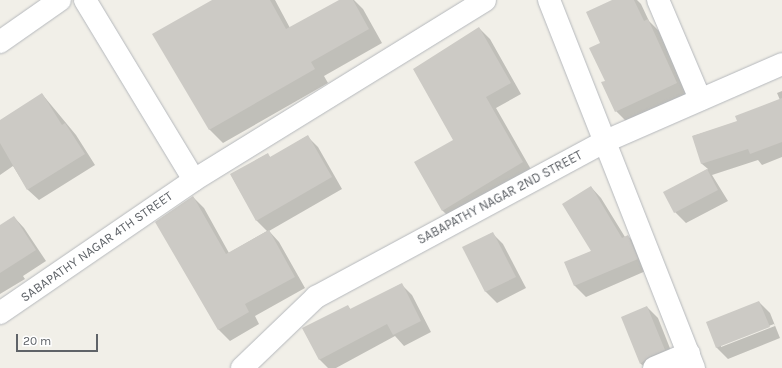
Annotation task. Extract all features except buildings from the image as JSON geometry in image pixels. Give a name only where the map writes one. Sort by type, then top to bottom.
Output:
[{"type":"street","points":[[0,42],[60,0]]},
{"type":"street","points":[[85,0],[194,180]]},
{"type":"street","name":"SABAPATHY NAGAR 4TH STREET","points":[[0,313],[194,180],[484,0]]},
{"type":"street","points":[[549,0],[606,141],[691,361],[654,368]]},
{"type":"street","points":[[658,0],[700,99]]},
{"type":"street","name":"SABAPATHY NAGAR 2ND STREET","points":[[242,368],[316,297],[606,141],[782,64]]}]
